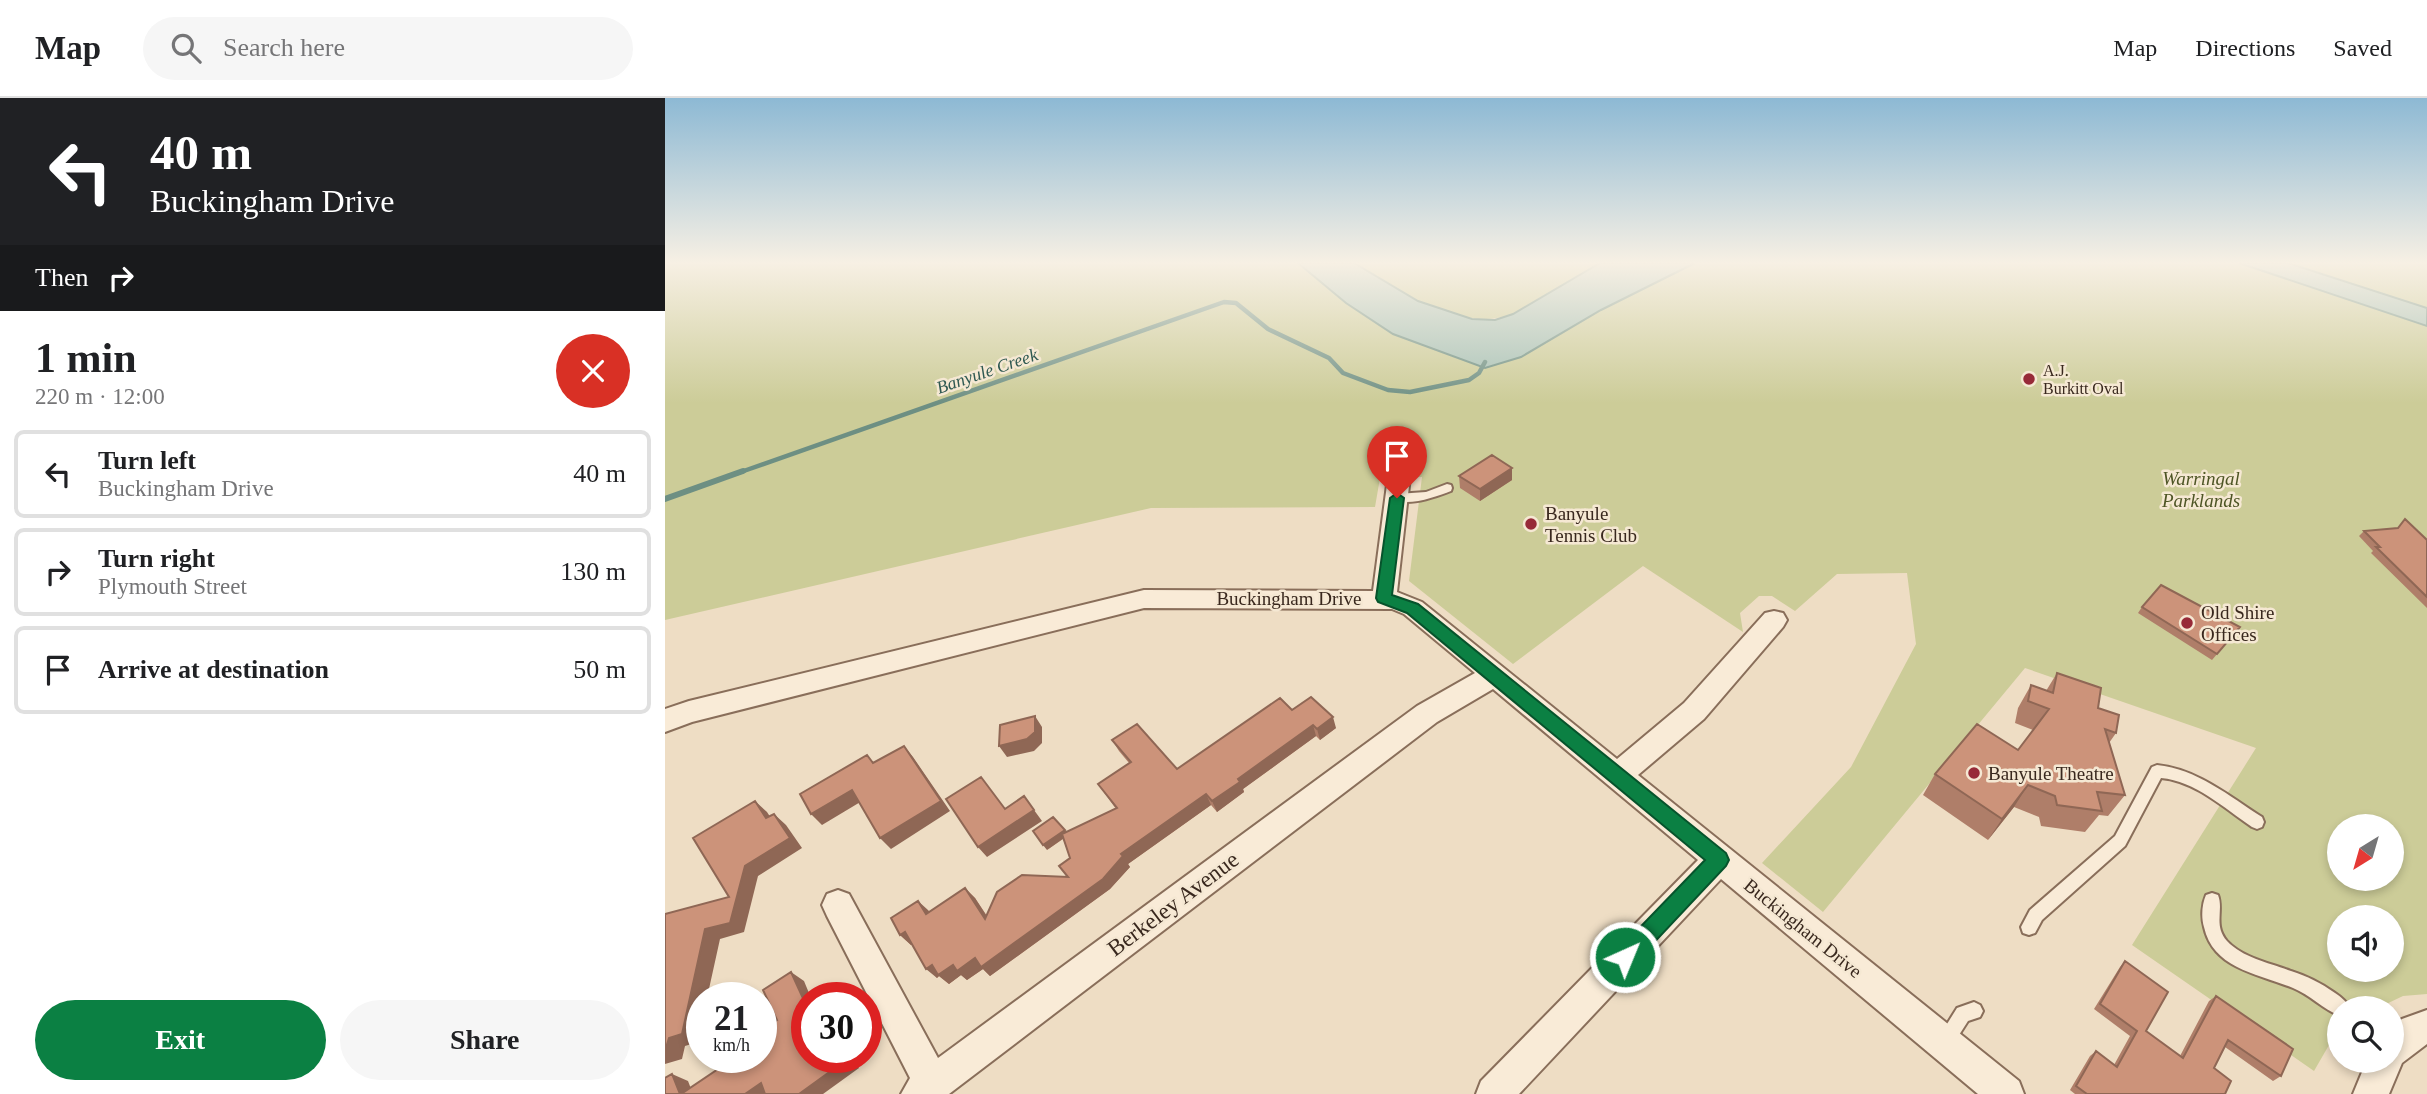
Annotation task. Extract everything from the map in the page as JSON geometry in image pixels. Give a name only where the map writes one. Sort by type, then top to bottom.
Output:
[{"type":"street","points":[[1384,598],[1398,487]]},
{"type":"street","name":"Buckingham Drive","points":[[665,721],[689,712],[1131,602],[1154,599],[1384,598],[1413,608],[1944,1044],[1994,1090]]},
{"type":"street","points":[[1617,776],[1694,711],[1774,620]]},
{"type":"street","name":"Berkeley Avenue","points":[[925,1089],[1486,669]]},
{"type":"street","points":[[1494,1094],[1719,860]]},
{"type":"street","points":[[838,905],[925,1089]]},
{"type":"street","points":[[2404,1040],[2414,1031],[2427,1027]]},
{"type":"street","points":[[2371,1094],[2381,1073]]},
{"type":"lane","points":[[1398,487],[1428,496],[1447,488]]},
{"type":"lane","points":[[2029,927],[2036,915],[2120,841],[2157,771],[2186,777],[2257,822]]},
{"type":"lane","points":[[2212,900],[2209,923],[2214,938],[2225,950],[2243,962],[2303,984],[2327,999]]},
{"type":"lane","points":[[1944,1044],[1963,1014],[1973,1012]]},
{"type":"green space","name":"Warringal Parklands","points":[[665,309],[1356,309],[1393,334],[1485,368],[1521,357],[1602,309],[2378,309],[2427,326],[2427,994],[2327,996],[2327,1048],[2314,1071],[2132,945],[2256,748],[2025,668],[1823,912],[1762,863],[1851,767],[1916,644],[1907,573],[1837,574],[1795,611],[1772,596],[1759,596],[1740,613],[1743,632],[1643,566],[1513,664],[1409,581],[1422,477],[1380,478],[1375,507],[1151,508],[665,620]]},
{"type":"green space","points":[[1439,309],[1522,309],[1492,319],[1451,314]]},
{"type":"shaded area","points":[[1356,309],[1443,309],[1472,319],[1495,320],[1521,309],[1602,309],[1521,357],[1485,368],[1393,334]]},
{"type":"shaded area","points":[[2378,309],[2427,309],[2427,326]]},
{"type":"building","points":[[1492,455],[1512,468],[1480,489],[1459,476]]},
{"type":"building","points":[[2405,519],[2427,540],[2427,597],[2376,547],[2380,547],[2364,531],[2398,528]]},
{"type":"building","name":"Old Shire Offices","points":[[2161,585],[2240,627],[2217,654],[2142,607]]},
{"type":"building","name":"Banyule Theatre","points":[[2057,673],[2101,688],[2098,708],[2119,715],[2116,733],[2105,729],[2125,795],[2097,792],[2102,811],[2057,805],[2055,796],[2028,785],[2002,819],[1935,774],[1977,724],[2018,750],[2049,709],[2028,701],[2031,685],[2053,693]]},
{"type":"building","points":[[1311,697],[1333,717],[1317,729],[1313,725],[1212,801],[1206,794],[1121,854],[1123,856],[1103,879],[981,967],[975,958],[957,971],[953,965],[938,975],[932,965],[926,969],[905,932],[900,935],[891,918],[918,901],[926,914],[965,888],[985,919],[997,892],[1022,875],[1068,877],[1059,866],[1070,858],[1062,834],[1117,808],[1098,784],[1131,762],[1112,740],[1137,724],[1177,769],[1280,698],[1292,710]]},
{"type":"building","points":[[1035,716],[1035,732],[1027,739],[999,746],[1000,725]]},
{"type":"building","points":[[904,746],[941,801],[880,838],[852,790],[811,814],[800,794],[867,755],[873,763]]},
{"type":"building","points":[[981,777],[1005,809],[1024,796],[1034,810],[978,847],[946,799]]},
{"type":"building","points":[[755,801],[766,818],[774,814],[790,838],[745,866],[730,923],[705,929],[693,982],[686,982],[686,1016],[682,1034],[669,1038],[665,1051],[665,914],[729,897],[693,838]]},
{"type":"building","points":[[1053,817],[1065,830],[1043,845],[1033,831]]},
{"type":"building","points":[[2125,961],[2168,992],[2146,1031],[2183,1058],[2216,996],[2293,1049],[2281,1076],[2228,1040],[2214,1068],[2231,1081],[2225,1094],[2087,1094],[2076,1086],[2096,1051],[2117,1067],[2137,1031],[2100,1004]]},
{"type":"building","points":[[791,972],[796,982],[791,982],[791,1073],[828,1073],[799,1094],[765,1094],[761,1083],[745,1094],[681,1094],[712,1073],[777,1073],[775,982]]},
{"type":"building","points":[[672,1074],[680,1094],[665,1094],[665,1078]]},
{"type":"waterway","name":"Banyule Creek","points":[[738,473],[1203,309]]},
{"type":"waterway","name":"Banyule Creek","points":[[1244,309],[1268,329],[1329,358],[1343,373],[1388,390],[1410,392],[1469,380],[1479,373],[1485,362]]},
{"type":"waterway","name":"Banyule Creek","points":[[665,499],[743,471]]},
{"type":"place","name":"A.J. Burkitt Oval","points":[[2029,379]]},
{"type":"place","name":"Banyule Tennis Club","points":[[1531,524]]},
{"type":"place","name":"Old Shire Offices","points":[[2187,623]]},
{"type":"place","name":"Banyule Theatre","points":[[1974,773]]},
{"type":"route","points":[[1397,498],[1384,598],[1413,608],[1719,860],[1625,957]]}]
